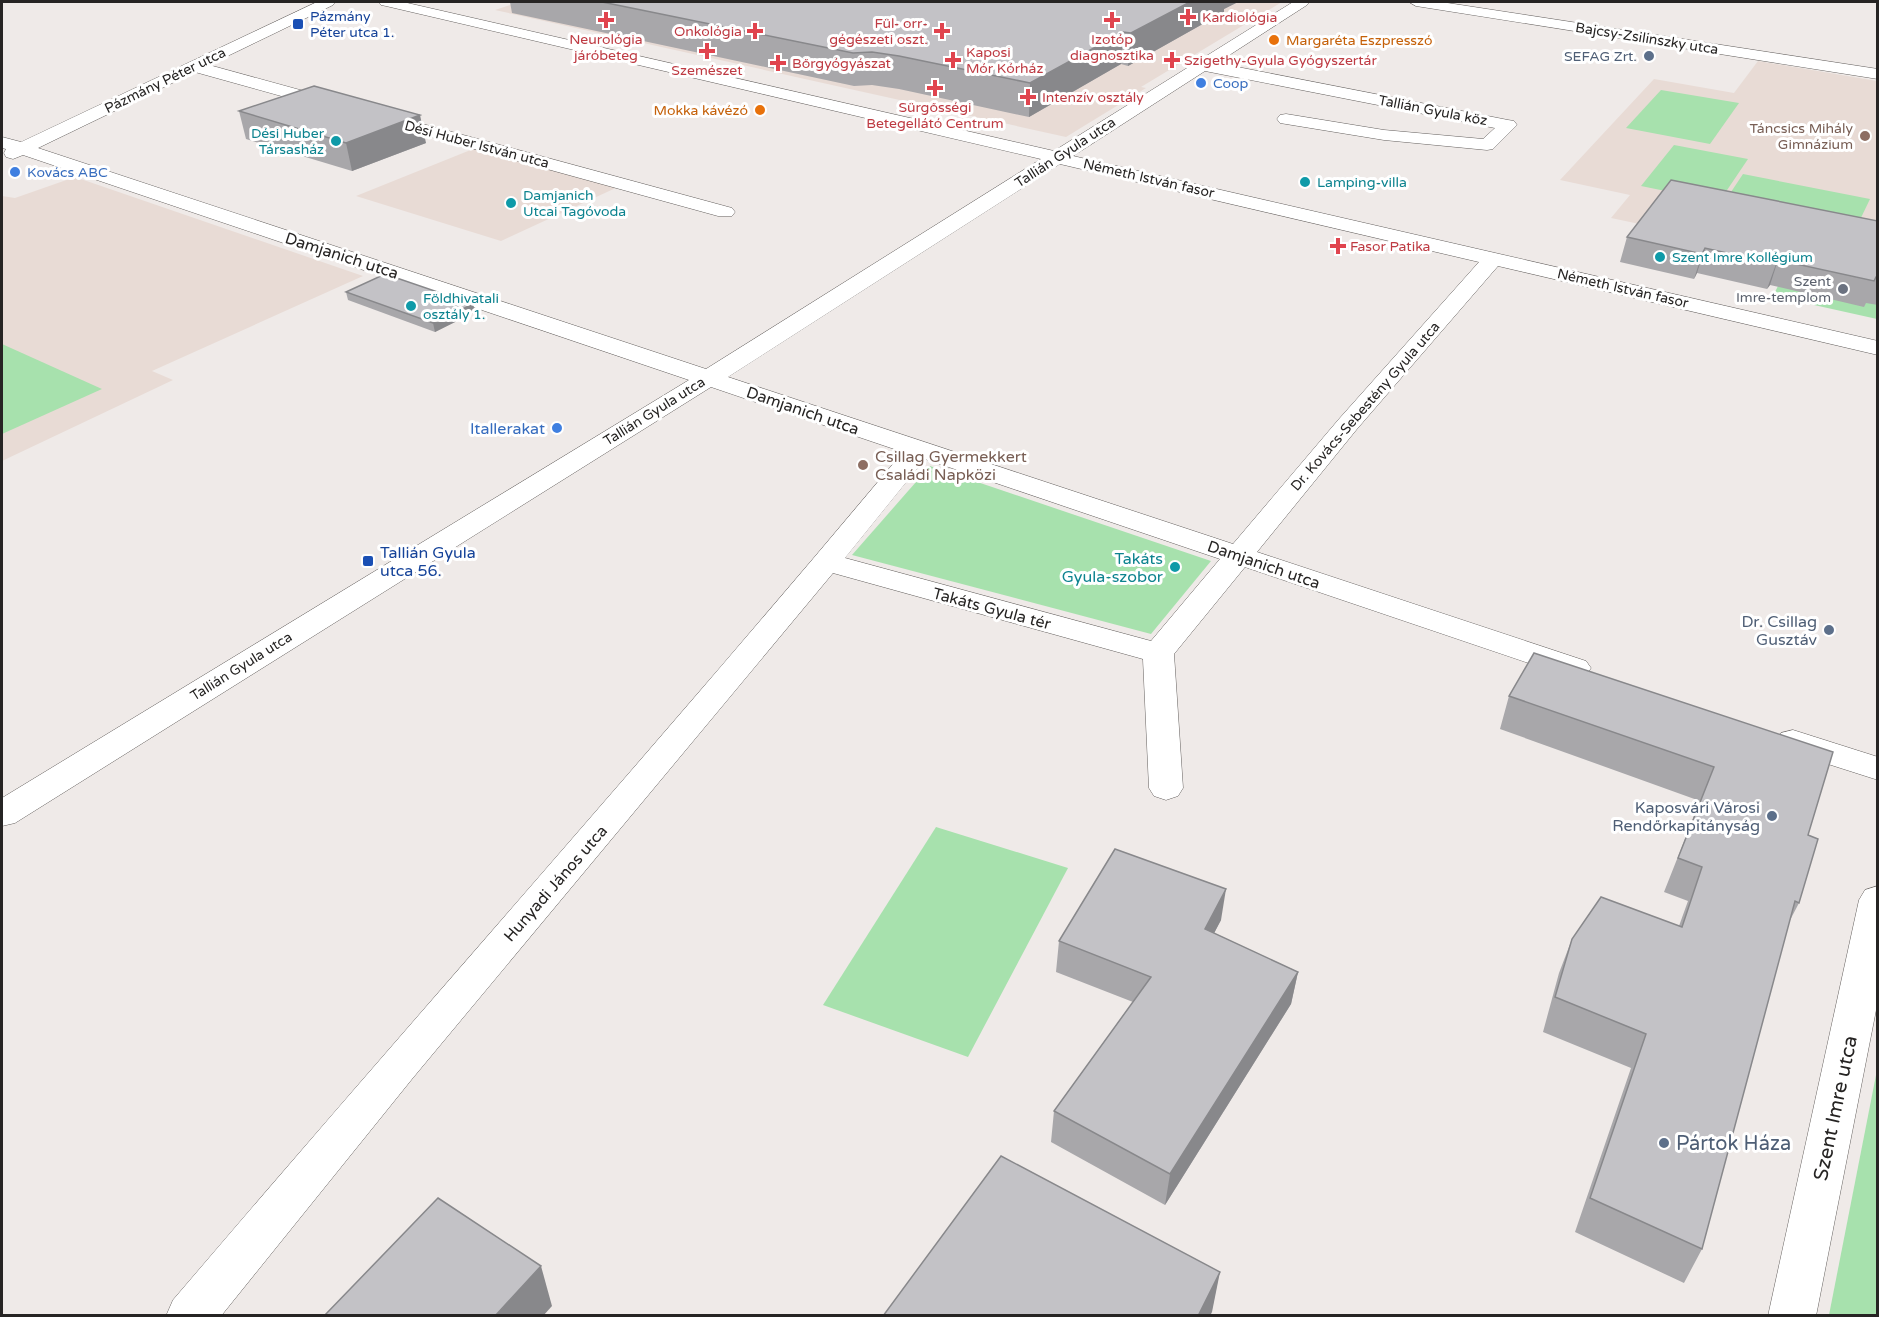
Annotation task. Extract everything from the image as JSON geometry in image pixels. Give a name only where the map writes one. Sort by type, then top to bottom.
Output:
[{"type":"street","name":"Pázmány Péter utca","points":[[2,158],[328,2]]},
{"type":"street","name":"Németh István fasor","points":[[392,2],[1878,348]]},
{"type":"street","name":"Tallián Gyula utca","points":[[2,814],[708,378],[1302,2]]},
{"type":"street","name":"Bajcsy-Zsilinszky utca","points":[[1416,2],[1878,74]]},
{"type":"street","name":"Tallián Gyula köz","points":[[1201,65],[1508,124],[1487,145],[1476,146],[1434,138],[1384,135],[1286,119]]},
{"type":"street","name":"Dési Huber István utca","points":[[193,66],[725,212]]},
{"type":"street","name":"Damjanich utca","points":[[2,142],[1607,679]]},
{"type":"street","name":"Dr. Kovács-Sebestény Gyula utca","points":[[1238,555],[1348,424],[1494,258]]},
{"type":"street","name":"Hunyadi János utca","points":[[190,1316],[397,1067],[827,562],[919,450]]},
{"type":"street","points":[[1166,788],[1158,653],[1238,555]]},
{"type":"street","name":"Takáts Gyula tér","points":[[827,562],[1158,653]]},
{"type":"street","points":[[1767,732],[1878,769]]},
{"type":"street","name":"Szent Imre utca","points":[[1792,1316],[1878,900]]},
{"type":"shaded area","name":"Kaposi Mór Kórház","points":[[519,2],[1282,2],[1141,87],[1146,88],[1066,137],[495,10]]},
{"type":"shaded area","points":[[1758,61],[1877,81],[1877,274],[1611,218],[1630,195],[1560,180],[1654,79],[1734,93]]},
{"type":"shaded area","points":[[478,147],[620,186],[501,241],[356,196]]},
{"type":"shaded area","points":[[75,177],[363,276],[152,371],[173,380],[2,461],[2,196],[15,198]]},
{"type":"green space","points":[[1661,90],[1739,103],[1710,144],[1626,128]]},
{"type":"green space","points":[[1674,145],[1748,159],[1719,202],[1641,186]]},
{"type":"green space","points":[[1743,174],[1870,199],[1858,224],[1727,198]]},
{"type":"green space","points":[[1793,256],[1877,274],[1877,319],[1773,296]]},
{"type":"green space","points":[[2,344],[102,389],[2,434]]},
{"type":"green space","points":[[930,466],[1211,561],[1151,634],[852,555]]},
{"type":"green space","points":[[936,827],[1068,868],[968,1057],[823,1005]]},
{"type":"green space","points":[[1877,1070],[1877,1315],[1829,1315]]},
{"type":"building","points":[[602,2],[1190,2],[1131,33],[1123,32],[1030,83],[899,56],[872,52],[853,53]]},
{"type":"building","points":[[314,86],[420,115],[346,143],[239,111]]},
{"type":"building","points":[[1671,180],[1878,221],[1878,277],[1874,281],[1778,260],[1776,264],[1705,248],[1702,254],[1627,237]]},
{"type":"building","name":"Földhivatali osztály 1.","points":[[385,274],[473,304],[433,323],[346,292]]},
{"type":"building","points":[[1534,653],[1833,752],[1808,835],[1818,839],[1799,903],[1795,901],[1702,1249],[1590,1198],[1646,1034],[1555,997],[1572,939],[1601,897],[1682,927],[1702,867],[1678,858],[1714,767],[1509,696]]},
{"type":"building","points":[[1115,849],[1226,889],[1205,929],[1298,972],[1170,1174],[1054,1111],[1151,977],[1059,941]]},
{"type":"building","points":[[1001,1156],[1220,1272],[1198,1316],[883,1316]]},
{"type":"building","points":[[438,1198],[541,1266],[495,1316],[324,1316]]},
{"type":"place","name":"Kardiológia","points":[[1188,17]]},
{"type":"place","name":"Neurológia járóbeteg","points":[[606,20]]},
{"type":"place","name":"Izotóp diagnosztika","points":[[1112,20]]},
{"type":"place","name":"Pázmány Péter utca 1.","points":[[298,24]]},
{"type":"place","name":"Onkológia","points":[[755,31]]},
{"type":"place","name":"Fül- orr- gégészeti oszt.","points":[[942,31]]},
{"type":"place","name":"Margaréta Eszpresszó","points":[[1274,40]]},
{"type":"place","name":"Szemészet","points":[[707,51]]},
{"type":"place","name":"SEFAG Zrt.","points":[[1649,56]]},
{"type":"place","name":"Kaposi Mór Kórház","points":[[953,60]]},
{"type":"place","name":"Szigethy-Gyula Gyógyszertár","points":[[1172,60]]},
{"type":"place","name":"Bőrgyógyászat","points":[[778,63]]},
{"type":"place","name":"Coop","points":[[1201,83]]},
{"type":"place","name":"Sürgősségi Betegellátó Centrum","points":[[935,88]]},
{"type":"place","name":"Intenzív osztály","points":[[1028,97]]},
{"type":"place","name":"Mokka kávézó","points":[[760,110]]},
{"type":"place","name":"Táncsics Mihály Gimnázium","points":[[1865,136]]},
{"type":"place","name":"Dési Huber Társasház","points":[[336,141]]},
{"type":"place","name":"Kovács ABC","points":[[15,172]]},
{"type":"place","name":"Lamping-villa","points":[[1305,182]]},
{"type":"place","name":"Damjanich Utcai Tagóvoda","points":[[511,203]]},
{"type":"place","name":"Fasor Patika","points":[[1338,246]]},
{"type":"place","name":"Szent Imre Kollégium","points":[[1660,257]]},
{"type":"place","name":"Szent Imre-templom","points":[[1843,289]]},
{"type":"place","name":"Földhivatali osztály 1.","points":[[411,306]]},
{"type":"place","name":"Itallerakat","points":[[557,428]]},
{"type":"place","name":"Csillag Gyermekkert Családi Napközi","points":[[863,465]]},
{"type":"place","name":"Tallián Gyula utca 56.","points":[[368,561]]},
{"type":"place","name":"Takáts Gyula-szobor","points":[[1175,567]]},
{"type":"place","name":"Dr. Csillag Gusztáv","points":[[1829,630]]},
{"type":"place","name":"Kaposvári Városi Rendőrkapitányság","points":[[1772,816]]},
{"type":"place","name":"Pártok Háza","points":[[1664,1143]]}]
